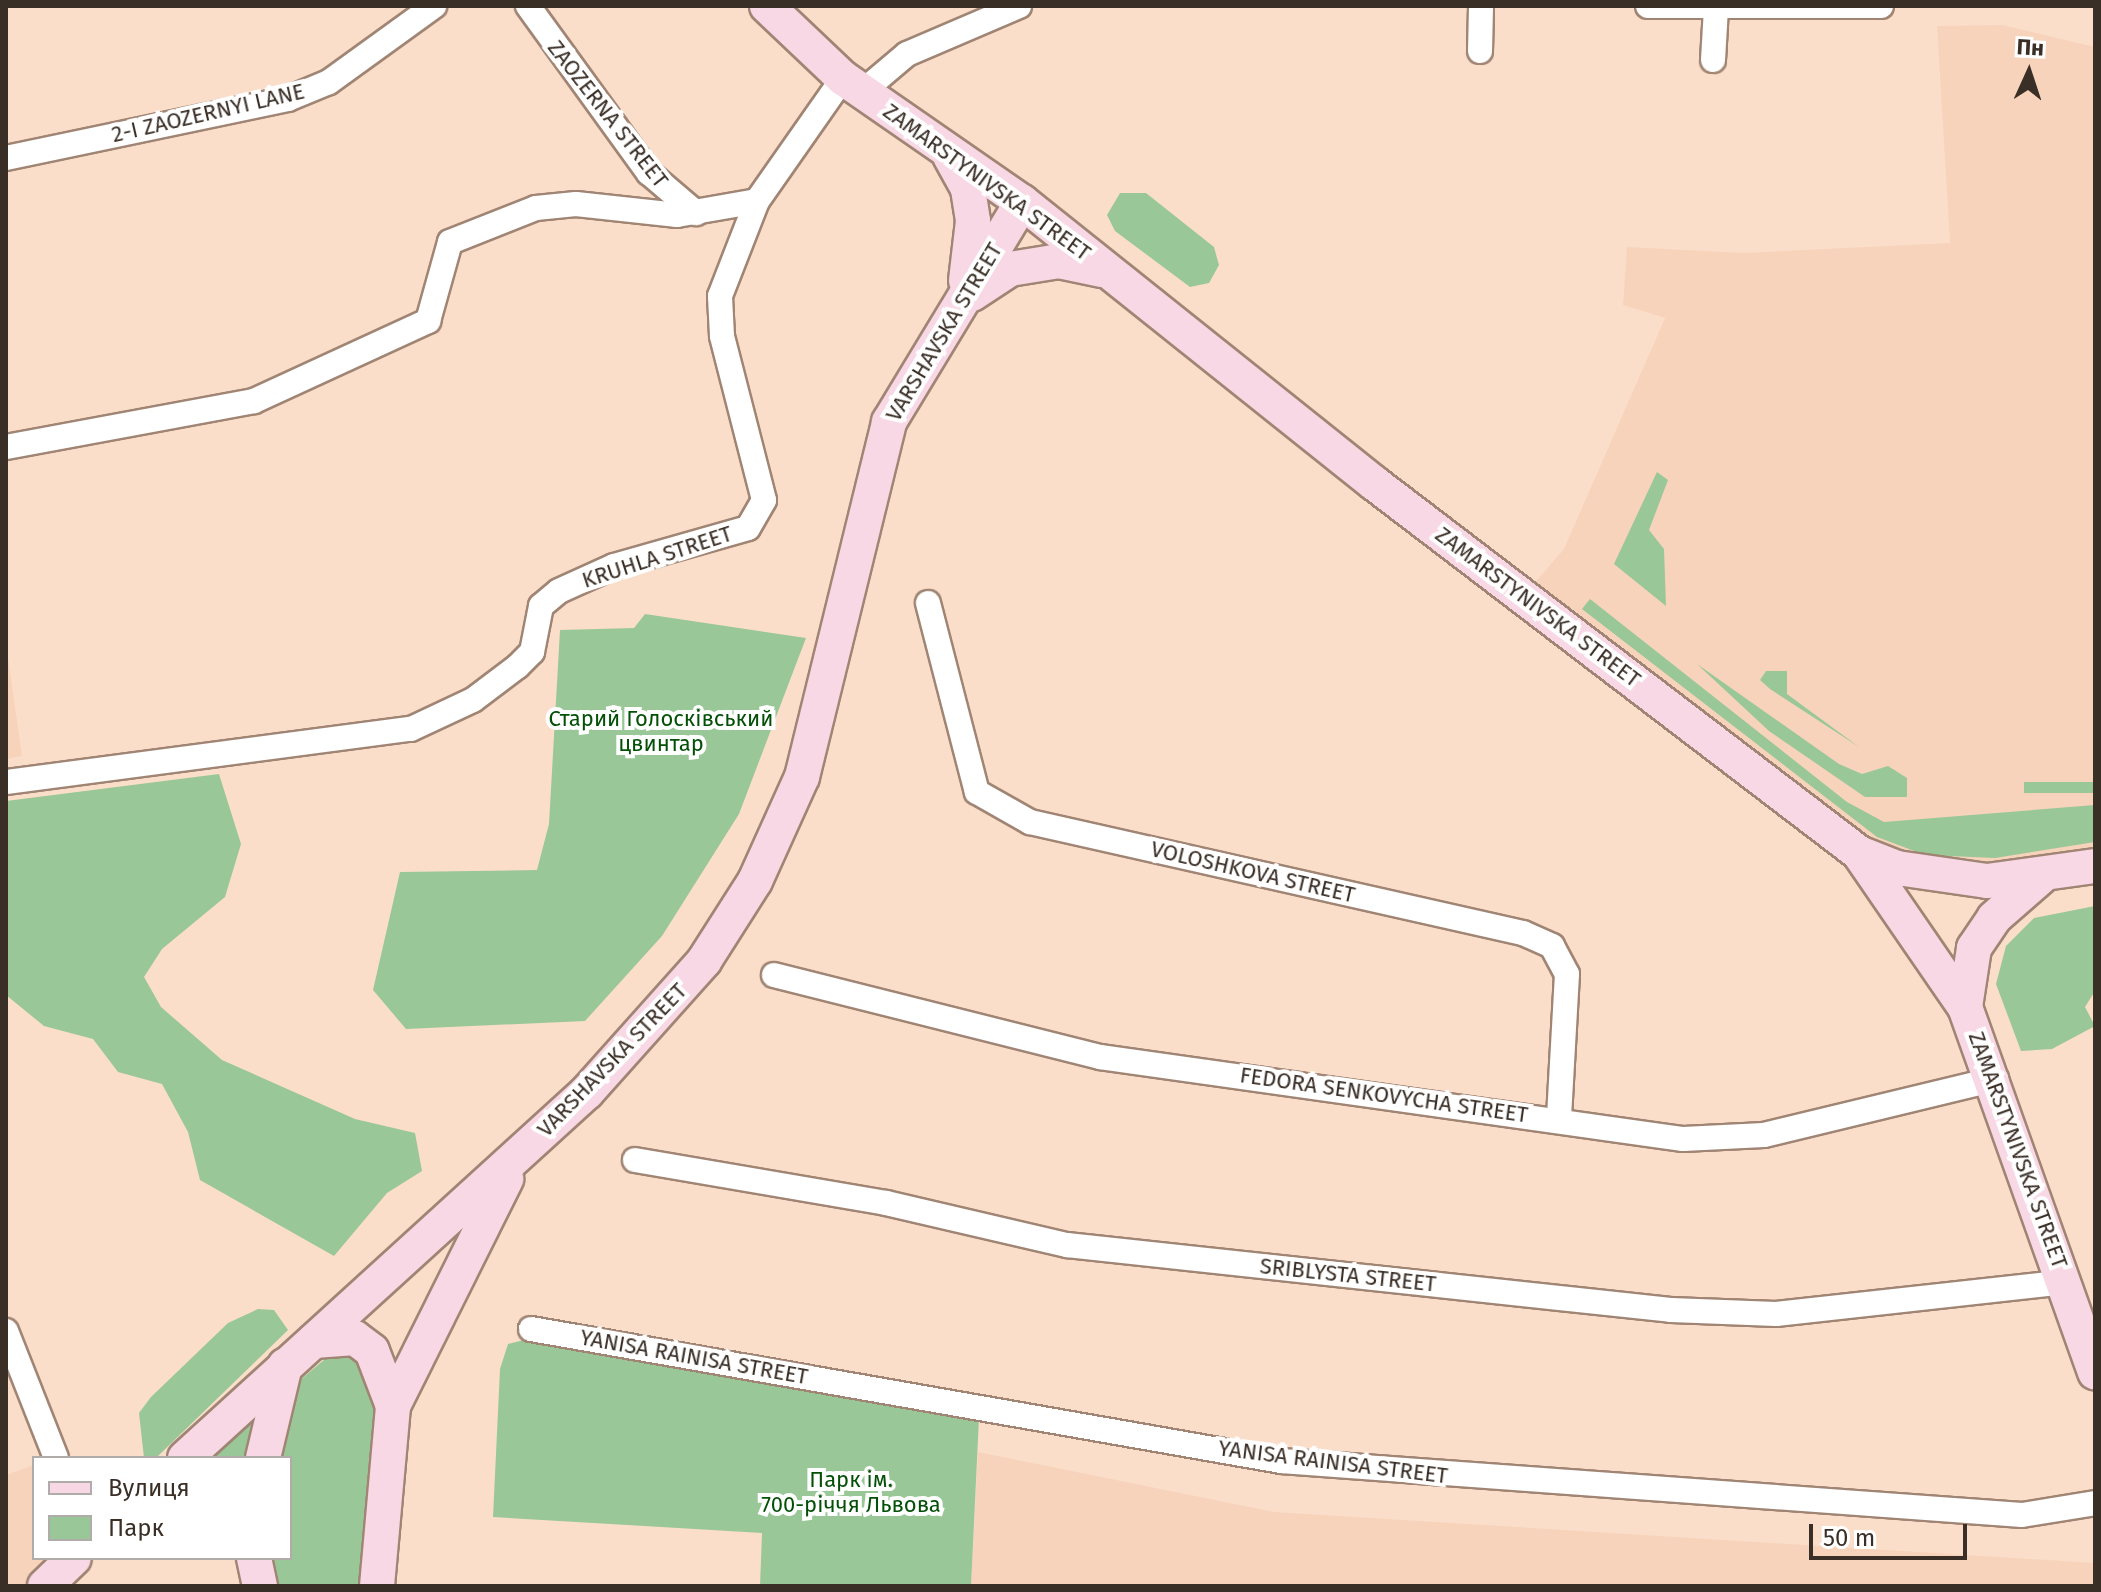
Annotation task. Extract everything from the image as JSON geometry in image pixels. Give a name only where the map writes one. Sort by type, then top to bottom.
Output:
[{"type":"main road","name":"ZAMARSTYNIVSKA STREET","points":[[767,6],[852,85],[1022,202],[1859,853],[1965,1007],[1996,1079],[2067,1282],[2095,1373]]},
{"type":"main road","points":[[947,152],[968,189],[973,221],[962,301]]},
{"type":"main road","name":"VARSHAVSKA STREET","points":[[187,1456],[520,1154],[666,1010],[755,881],[825,704],[889,422],[1022,202]]},
{"type":"main road","points":[[962,301],[1010,269],[1059,261],[1108,271]]},
{"type":"main road","points":[[1859,853],[1936,876],[2041,877],[2095,866]]},
{"type":"main road","points":[[1965,1007],[1974,948],[1994,918],[2041,877]]},
{"type":"main road","points":[[377,1586],[393,1406],[520,1154]]},
{"type":"main road","points":[[314,1341],[355,1338],[372,1351],[393,1406]]},
{"type":"main road","points":[[263,1456],[285,1366]]},
{"type":"main road","points":[[45,1586],[72,1560]]},
{"type":"street","name":"2-I ZAOZERNYI LANE","points":[[6,158],[288,99],[329,82],[434,6]]},
{"type":"street","name":"ZAOZERNA STREET","points":[[528,6],[649,173],[696,213]]},
{"type":"street","name":"KRUHLA STREET","points":[[6,782],[411,729],[473,700],[518,666],[532,652],[541,606],[559,591],[614,566],[748,528],[764,500],[722,336],[720,296],[757,201],[852,85],[907,54],[1019,6]]},
{"type":"street","points":[[1480,51],[1481,6]]},
{"type":"street","points":[[1648,6],[1881,6]]},
{"type":"street","points":[[1713,60],[1716,8]]},
{"type":"street","points":[[6,447],[254,401],[428,321],[450,242],[536,208],[576,204],[696,213],[757,201]]},
{"type":"street","name":"VOLOSHKOVA STREET","points":[[928,603],[977,792],[1030,822],[1523,933],[1552,946],[1567,974],[1559,1119]]},
{"type":"street","name":"FEDORA SENKOVYCHA STREET","points":[[774,975],[1100,1057],[1559,1119],[1683,1139],[1764,1135],[1996,1079]]},
{"type":"street","name":"SRIBLYSTA STREET","points":[[635,1160],[886,1203],[1067,1245],[1671,1310],[1776,1314],[2067,1282]]},
{"type":"street","name":"YANISA RAINISA STREET","points":[[531,1329],[1281,1461],[2022,1515],[2095,1503]]},
{"type":"street","points":[[6,1331],[55,1456]]},
{"type":"shaded area","points":[[2002,25],[2095,47],[2095,856],[1991,872],[1870,847],[1532,586],[1564,549],[1665,318],[1623,305],[1627,247],[1744,253],[1950,243],[1937,26]]},
{"type":"shaded area","points":[[6,643],[22,756],[6,759]]},
{"type":"shaded area","points":[[978,1452],[1275,1512],[2095,1563],[2095,1586],[971,1586]]},
{"type":"shaded area","points":[[32,1466],[32,1560],[62,1560],[33,1586],[6,1586],[6,1475]]},
{"type":"green space","points":[[1120,193],[1146,193],[1214,247],[1219,265],[1209,283],[1190,287],[1115,231],[1107,215]]},
{"type":"green space","points":[[1657,472],[1668,480],[1649,530],[1664,549],[1666,606],[1614,564]]},
{"type":"green space","points":[[1590,599],[1847,802],[1884,822],[2095,805],[2095,842],[1995,858],[1925,855],[1877,837],[1582,609]]},
{"type":"green space","name":"Старий Голосківський цвинтар","points":[[645,614],[806,638],[739,814],[662,936],[585,1021],[406,1029],[373,990],[400,872],[537,870],[549,824],[560,630],[634,628]]},
{"type":"green space","points":[[1697,664],[1839,764],[1862,774],[1888,766],[1907,778],[1907,797],[1865,797],[1769,731]]},
{"type":"green space","points":[[1766,671],[1787,671],[1787,694],[1859,747],[1770,689],[1760,680]]},
{"type":"green space","points":[[219,774],[241,844],[225,897],[162,949],[144,977],[161,1007],[222,1060],[355,1119],[415,1133],[422,1171],[387,1193],[334,1256],[200,1180],[188,1132],[162,1084],[118,1072],[93,1039],[44,1026],[6,995],[6,801]]},
{"type":"green space","points":[[2024,782],[2095,782],[2095,793],[2024,793]]},
{"type":"green space","points":[[2095,906],[2095,991],[2085,1007],[2095,1026],[2052,1049],[2021,1051],[1996,984],[2006,946],[2034,918]]},
{"type":"green space","points":[[258,1309],[274,1310],[288,1330],[158,1456],[144,1456],[139,1413],[151,1397],[228,1323]]},
{"type":"green space","name":"Парк ім. 700-річчя Львова","points":[[528,1339],[979,1418],[971,1586],[760,1586],[762,1533],[493,1517],[500,1369],[508,1344]]},
{"type":"green space","points":[[338,1348],[350,1348],[376,1384],[361,1586],[277,1586],[273,1560],[292,1560],[292,1456],[277,1456],[286,1417],[299,1381]]},
{"type":"green space","points":[[263,1405],[253,1456],[213,1456]]}]
